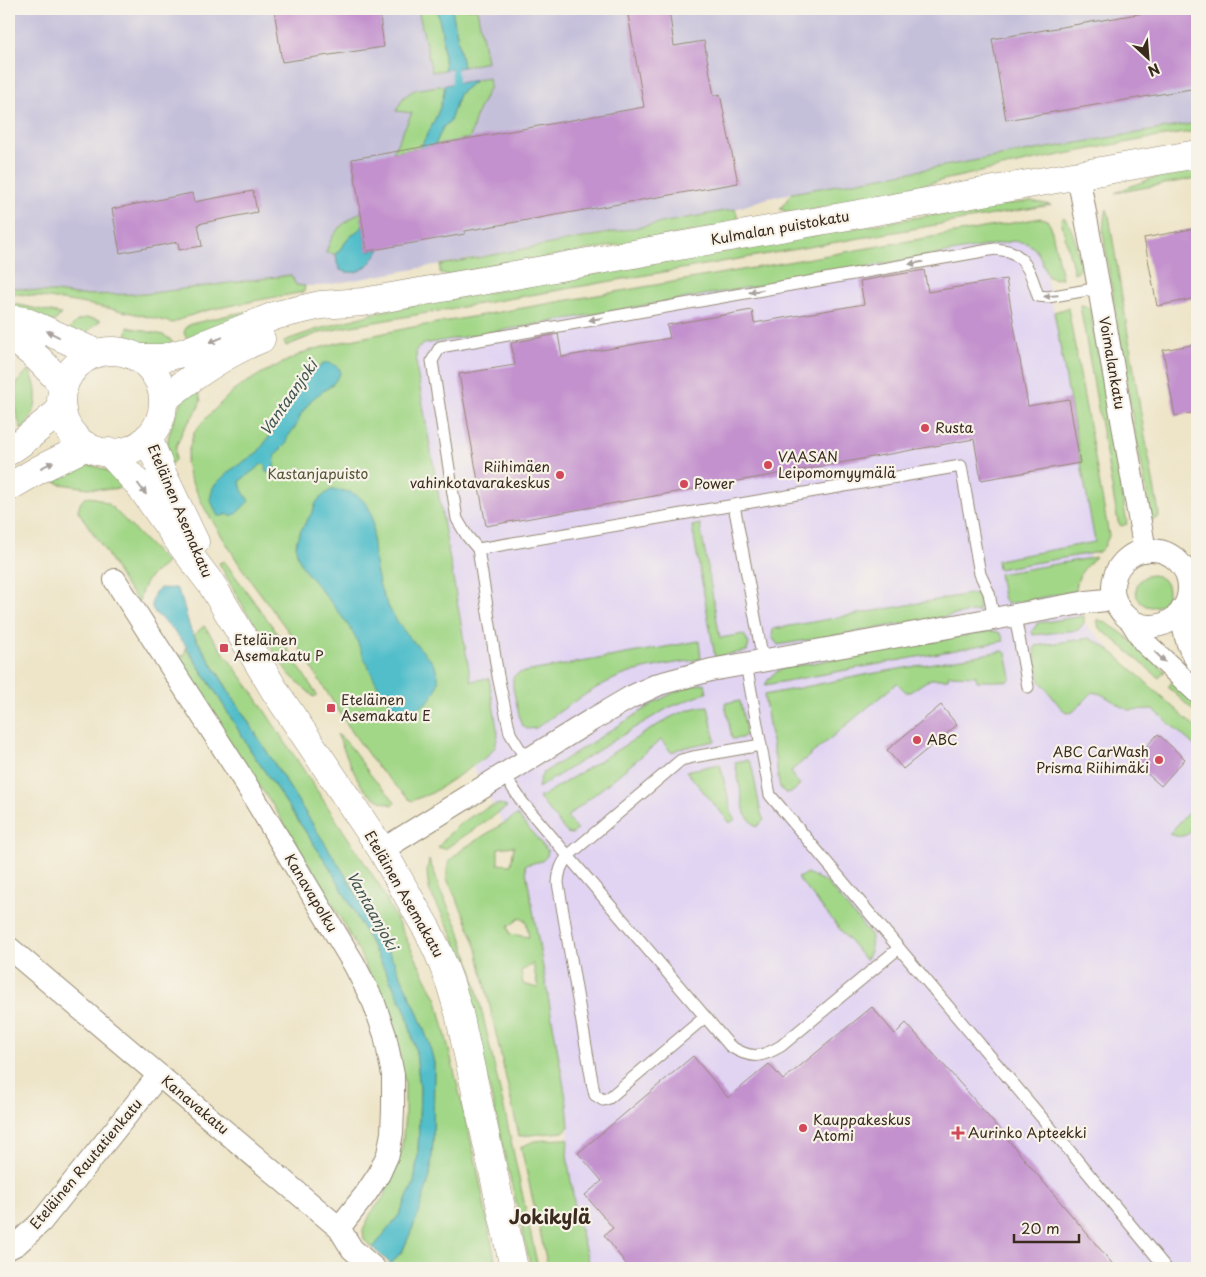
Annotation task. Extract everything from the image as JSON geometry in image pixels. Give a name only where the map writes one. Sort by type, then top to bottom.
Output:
[{"type":"street","name":"Kulmalan puistokatu","points":[[138,358],[163,358],[185,352],[277,315],[321,305],[363,302],[1197,154]]},
{"type":"street","name":"Voimalankatu","points":[[1078,175],[1145,551]]},
{"type":"street","name":"Kulmalan puistokatu","points":[[163,400],[196,374],[253,342],[284,329],[321,319],[363,302]]},
{"type":"street","points":[[9,319],[24,321],[96,353]]},
{"type":"street","points":[[9,337],[35,354],[63,397]]},
{"type":"street","points":[[9,487],[40,469],[98,449],[124,451],[137,446],[148,438],[156,427],[161,414],[163,400],[161,388],[156,376],[148,366],[138,358],[125,353],[110,351],[96,353],[82,361],[71,372],[63,397],[66,424],[75,436],[98,449]]},
{"type":"street","points":[[9,451],[22,442],[63,397]]},
{"type":"street","name":"Eteläinen Asemakatu","points":[[148,438],[162,474],[199,551],[212,585]]},
{"type":"street","name":"Eteläinen Asemakatu","points":[[98,449],[140,486],[180,544],[212,585],[275,691],[382,850],[428,931],[450,983],[459,1013],[514,1268]]},
{"type":"street","points":[[1130,619],[1143,625],[1158,625],[1172,620],[1186,603],[1192,573],[1167,553],[1152,550],[1145,551],[1131,556],[1121,566],[1114,587],[1115,599],[1144,642],[1197,692]]},
{"type":"street","name":"Kanavapolku","points":[[115,580],[241,776],[354,964],[374,1004],[385,1035],[393,1075],[394,1109],[388,1154],[379,1174],[339,1228]]},
{"type":"street","points":[[382,850],[598,716],[659,684],[710,670],[1087,602],[1115,599]]},
{"type":"street","points":[[1182,609],[1186,641],[1197,661]]},
{"type":"street","name":"Kanavakatu","points":[[9,948],[339,1228],[352,1249],[374,1268]]},
{"type":"street","name":"Eteläinen Rautatienkatu","points":[[9,1248],[17,1244],[41,1222],[159,1075]]},
{"type":"lane","points":[[527,761],[510,733],[498,676],[478,550],[457,519],[432,361],[440,347],[994,249],[1011,252],[1022,260],[1030,271],[1038,296],[1048,297],[1099,288]]},
{"type":"lane","points":[[478,550],[961,466],[980,574],[989,593],[1005,618],[1028,687]]},
{"type":"lane","points":[[734,505],[754,662],[761,745],[770,795],[1166,1268]]},
{"type":"lane","points":[[705,1017],[609,1098],[603,1100],[596,1095],[591,1079],[558,883],[559,873],[563,862],[569,855],[681,760],[761,745]]},
{"type":"lane","points":[[504,775],[523,803],[705,1017],[730,1046],[742,1053],[768,1054],[781,1046],[899,948]]},
{"type":"shaded area","points":[[9,9],[1197,9],[1197,123],[792,193],[768,198],[735,209],[321,286],[296,286],[291,275],[145,294],[76,295],[42,292],[9,287]]},
{"type":"shaded area","points":[[1014,241],[1027,243],[1034,248],[1041,258],[1054,312],[1096,543],[1077,581],[1076,591],[1084,623],[1197,730],[1197,1268],[590,1268],[576,1215],[567,1155],[569,1127],[525,864],[473,767],[488,756],[495,747],[489,678],[471,681],[417,371],[416,350],[424,344]]},
{"type":"green space","points":[[418,9],[437,9],[442,33],[445,70],[432,72]]},
{"type":"green space","points":[[452,9],[477,9],[487,62],[463,67]]},
{"type":"green space","points":[[489,78],[490,86],[477,113],[470,138],[435,145],[443,127],[450,121],[459,94],[476,80]]},
{"type":"green space","points":[[445,85],[439,110],[420,148],[393,152],[412,113],[396,111],[403,98],[414,90]]},
{"type":"green space","points":[[1197,123],[1197,131],[1050,157],[807,211],[790,213],[780,209],[792,193]]},
{"type":"green space","points":[[1197,167],[1197,178],[1115,193],[1156,177]]},
{"type":"green space","points":[[1031,201],[1051,205],[346,327],[316,334],[286,346],[284,341],[315,330],[383,311],[912,218]]},
{"type":"green space","points":[[735,209],[740,223],[448,275],[440,273],[440,265]]},
{"type":"green space","points":[[1107,209],[1158,508],[1159,517],[1152,520],[1132,415],[1103,233]]},
{"type":"green space","points":[[361,212],[363,226],[349,238],[336,254],[326,253],[335,233]]},
{"type":"green space","points":[[1064,217],[1073,234],[1078,253],[1080,266],[1078,271],[1074,273],[1061,220]]},
{"type":"green space","name":"Kastanjapuisto","points":[[1041,218],[1047,220],[1051,227],[1062,278],[1048,277],[1035,249],[1026,243],[1014,241],[424,344],[416,350],[417,371],[471,681],[489,678],[498,735],[495,747],[488,756],[432,793],[411,801],[378,768],[350,729],[291,635],[241,567],[205,509],[189,476],[186,462],[189,449],[194,433],[203,421],[233,391],[262,373],[305,352],[337,343],[408,328]]},
{"type":"green space","points":[[291,275],[296,285],[305,286],[304,292],[197,313],[173,323],[91,305],[9,293],[9,287],[76,295],[145,294]]},
{"type":"green space","points":[[9,303],[61,314],[54,322],[9,310]]},
{"type":"green space","points":[[1080,305],[1086,306],[1090,310],[1127,524],[1121,526],[1118,522]]},
{"type":"green space","points":[[282,306],[189,343],[184,333],[186,327],[191,324],[233,314]]},
{"type":"green space","points":[[1068,308],[1109,536],[1104,547],[1099,552],[998,569],[997,560],[1095,542],[1054,312]]},
{"type":"green space","points":[[86,318],[101,320],[81,337],[67,331],[77,321]]},
{"type":"green space","points":[[128,327],[163,335],[170,339],[175,347],[152,346],[126,338]]},
{"type":"green space","points":[[29,369],[35,386],[36,401],[32,415],[22,430],[16,412],[14,394],[18,382]]},
{"type":"green space","points":[[195,386],[201,401],[183,430],[176,447],[175,460],[171,464],[167,456],[167,448],[172,425],[181,403]]},
{"type":"green space","points":[[85,464],[108,471],[127,485],[112,489],[85,488],[60,484],[53,480],[49,474],[73,465]]},
{"type":"green space","points":[[86,497],[96,498],[109,504],[166,562],[146,583],[139,602],[125,585],[104,549],[78,511],[80,503]]},
{"type":"green space","points":[[700,524],[720,638],[744,634],[749,644],[747,651],[715,657],[692,526]]},
{"type":"green space","points":[[1096,557],[1082,572],[1076,591],[1007,604],[1003,597],[999,574]]},
{"type":"green space","points":[[224,561],[273,627],[317,695],[314,697],[289,674],[245,610],[219,563]]},
{"type":"green space","points":[[1152,575],[1158,576],[1163,580],[1167,585],[1167,597],[1163,602],[1158,606],[1152,607],[1146,606],[1141,602],[1137,597],[1136,591],[1137,585],[1141,580],[1146,576]]},
{"type":"green space","points":[[975,593],[979,598],[978,611],[778,645],[772,637],[773,629]]},
{"type":"green space","points":[[1084,616],[1084,623],[1078,630],[1033,635],[1032,631],[1038,623]]},
{"type":"green space","points":[[1097,619],[1124,635],[1165,671],[1159,678],[1099,628]]},
{"type":"green space","points":[[204,626],[251,690],[379,885],[437,1000],[476,1162],[496,1265],[495,1268],[396,1268],[391,1264],[403,1250],[416,1220],[430,1176],[433,1142],[434,1063],[429,1043],[416,1009],[394,962],[347,878],[194,635]]},
{"type":"green space","points":[[991,631],[1001,634],[1004,641],[765,685],[775,673],[789,667]]},
{"type":"green space","points":[[1089,638],[1116,655],[1197,729],[1197,748],[1153,709],[1128,710],[1101,694],[1093,692],[1073,712],[1068,713],[1061,708],[1040,681],[1034,650],[1036,646]]},
{"type":"green space","points":[[699,641],[701,659],[657,666],[624,675],[594,689],[536,728],[527,729],[521,724],[513,688],[513,677],[519,673]]},
{"type":"green space","points":[[186,648],[251,751],[330,868],[406,1012],[416,1052],[420,1089],[418,1154],[414,1183],[399,1215],[373,1248],[364,1240],[363,1230],[371,1213],[383,1198],[402,1148],[405,1084],[397,1040],[360,954],[330,899],[271,802],[248,771],[172,654],[184,656]]},
{"type":"green space","points":[[1003,651],[1006,653],[1011,677],[1008,681],[977,681],[976,676],[949,675],[948,679],[931,679],[910,692],[906,692],[897,683],[791,771],[793,777],[800,784],[795,789],[786,793],[780,788],[764,695]]},
{"type":"green space","points":[[1174,680],[1197,701],[1197,714],[1168,687]]},
{"type":"green space","points":[[705,683],[707,693],[670,707],[538,788],[543,773],[662,698],[680,690]]},
{"type":"green space","points":[[740,701],[746,734],[742,738],[732,739],[725,703]]},
{"type":"green space","points":[[708,706],[715,741],[678,749],[672,753],[661,740],[567,817],[577,830],[572,834],[567,833],[539,798],[669,718],[688,710]]},
{"type":"green space","points":[[337,734],[343,738],[369,773],[393,799],[395,802],[393,805],[377,799],[364,788],[355,774]]},
{"type":"green space","points":[[747,760],[752,767],[761,814],[764,820],[756,827],[745,814],[735,762]]},
{"type":"green space","points":[[720,764],[732,814],[735,819],[730,823],[686,771]]},
{"type":"green space","points":[[1197,803],[1197,825],[1191,832],[1185,836],[1169,834]]},
{"type":"green space","points":[[500,804],[507,807],[445,849],[438,847],[456,827],[481,811]]},
{"type":"green space","points":[[517,815],[548,851],[547,856],[542,861],[525,865],[567,1104],[569,1127],[563,1132],[519,1136],[477,949],[465,917],[447,879],[447,869],[450,860],[464,848]],"holes":[[[514,846],[511,865],[498,864],[498,848]],[[520,918],[526,921],[529,937],[510,934],[508,927]],[[533,964],[538,988],[523,984],[521,971]]]},
{"type":"green space","points":[[429,860],[439,888],[458,927],[473,973],[538,1268],[534,1268],[530,1264],[457,948],[451,931],[430,892],[427,871]]},
{"type":"green space","points":[[807,873],[826,882],[870,934],[871,948],[865,960],[798,878]]},
{"type":"green space","points":[[568,1139],[567,1155],[576,1215],[590,1268],[548,1268],[521,1147],[534,1141]]},
{"type":"water","points":[[437,9],[452,9],[463,67],[445,70],[442,33]]},
{"type":"water","points":[[476,80],[459,94],[450,121],[443,127],[435,145],[420,148],[439,110],[445,85]]},
{"type":"water","points":[[363,226],[367,251],[380,249],[372,260],[359,271],[347,272],[340,270],[336,254],[349,238]]},
{"type":"water","points":[[323,363],[330,363],[336,366],[340,369],[340,374],[333,384],[312,399],[301,414],[296,426],[287,438],[287,443],[275,455],[274,475],[266,472],[266,465],[262,464],[240,481],[242,490],[249,501],[236,514],[218,516],[210,500],[213,487],[228,472],[258,452],[272,433],[308,373],[320,367]]},
{"type":"water","points":[[331,490],[351,493],[359,497],[370,510],[373,520],[375,561],[384,597],[402,628],[428,657],[436,669],[438,682],[435,692],[425,704],[411,711],[401,710],[383,694],[352,631],[305,571],[297,554],[296,546],[299,533],[317,501]]},
{"type":"water","points":[[161,588],[176,588],[183,603],[191,631],[347,878],[394,962],[416,1009],[429,1043],[434,1063],[433,1142],[430,1176],[416,1220],[403,1250],[391,1264],[373,1248],[399,1215],[414,1183],[418,1154],[420,1089],[416,1052],[406,1012],[330,868],[251,751],[184,643],[152,608],[155,592]]},
{"type":"building","points":[[274,9],[379,9],[384,47],[282,62]]},
{"type":"building","points":[[627,9],[669,9],[674,46],[704,41],[714,96],[720,94],[738,183],[465,231],[465,234],[367,251],[352,159],[644,107]]},
{"type":"building","points":[[1167,9],[1197,9],[1197,88],[1006,120],[992,39]]},
{"type":"building","points":[[253,191],[257,212],[198,224],[202,246],[179,250],[178,242],[120,253],[112,209],[192,193],[194,202]]},
{"type":"building","points":[[1197,228],[1197,298],[1157,306],[1144,238]]},
{"type":"building","points":[[924,270],[928,292],[1006,279],[1028,406],[1069,399],[1080,463],[981,480],[974,439],[486,526],[459,374],[515,365],[511,343],[558,334],[562,357],[670,338],[667,325],[752,310],[754,323],[864,304],[860,281]]},
{"type":"building","points":[[1197,344],[1197,412],[1175,416],[1163,350]]},
{"type":"building","points":[[941,705],[957,725],[903,769],[887,750]]},
{"type":"building","name":"ABC CarWash Prisma Riihimäki","points":[[1158,734],[1185,759],[1161,786],[1133,761]]},
{"type":"building","name":"Kauppakeskus Atomi","points":[[872,1007],[895,1034],[906,1023],[966,1090],[1116,1268],[629,1268],[604,1235],[613,1228],[585,1195],[602,1181],[578,1153],[693,1056],[728,1098],[769,1064],[783,1080]]},
{"type":"waterway","name":"Vantaanjoki","points":[[453,90],[455,82],[454,61]]},
{"type":"place","name":"Rusta","points":[[925,428]]},
{"type":"place","name":"VAASAN Leipomomyymälä","points":[[768,465]]},
{"type":"place","name":"Riihimäen vahinkotavarakeskus","points":[[560,475]]},
{"type":"place","name":"Power","points":[[684,484]]},
{"type":"place","name":"Eteläinen Asemakatu P","points":[[224,648]]},
{"type":"place","name":"Eteläinen Asemakatu E","points":[[331,708]]},
{"type":"place","name":"ABC","points":[[917,740]]},
{"type":"place","name":"ABC CarWash Prisma Riihimäki","points":[[1159,760]]},
{"type":"place","name":"Kauppakeskus Atomi","points":[[803,1128]]},
{"type":"place","name":"Aurinko Apteekki","points":[[958,1133]]},
{"type":"district","name":"Jokikylä","points":[[550,1217]]}]
